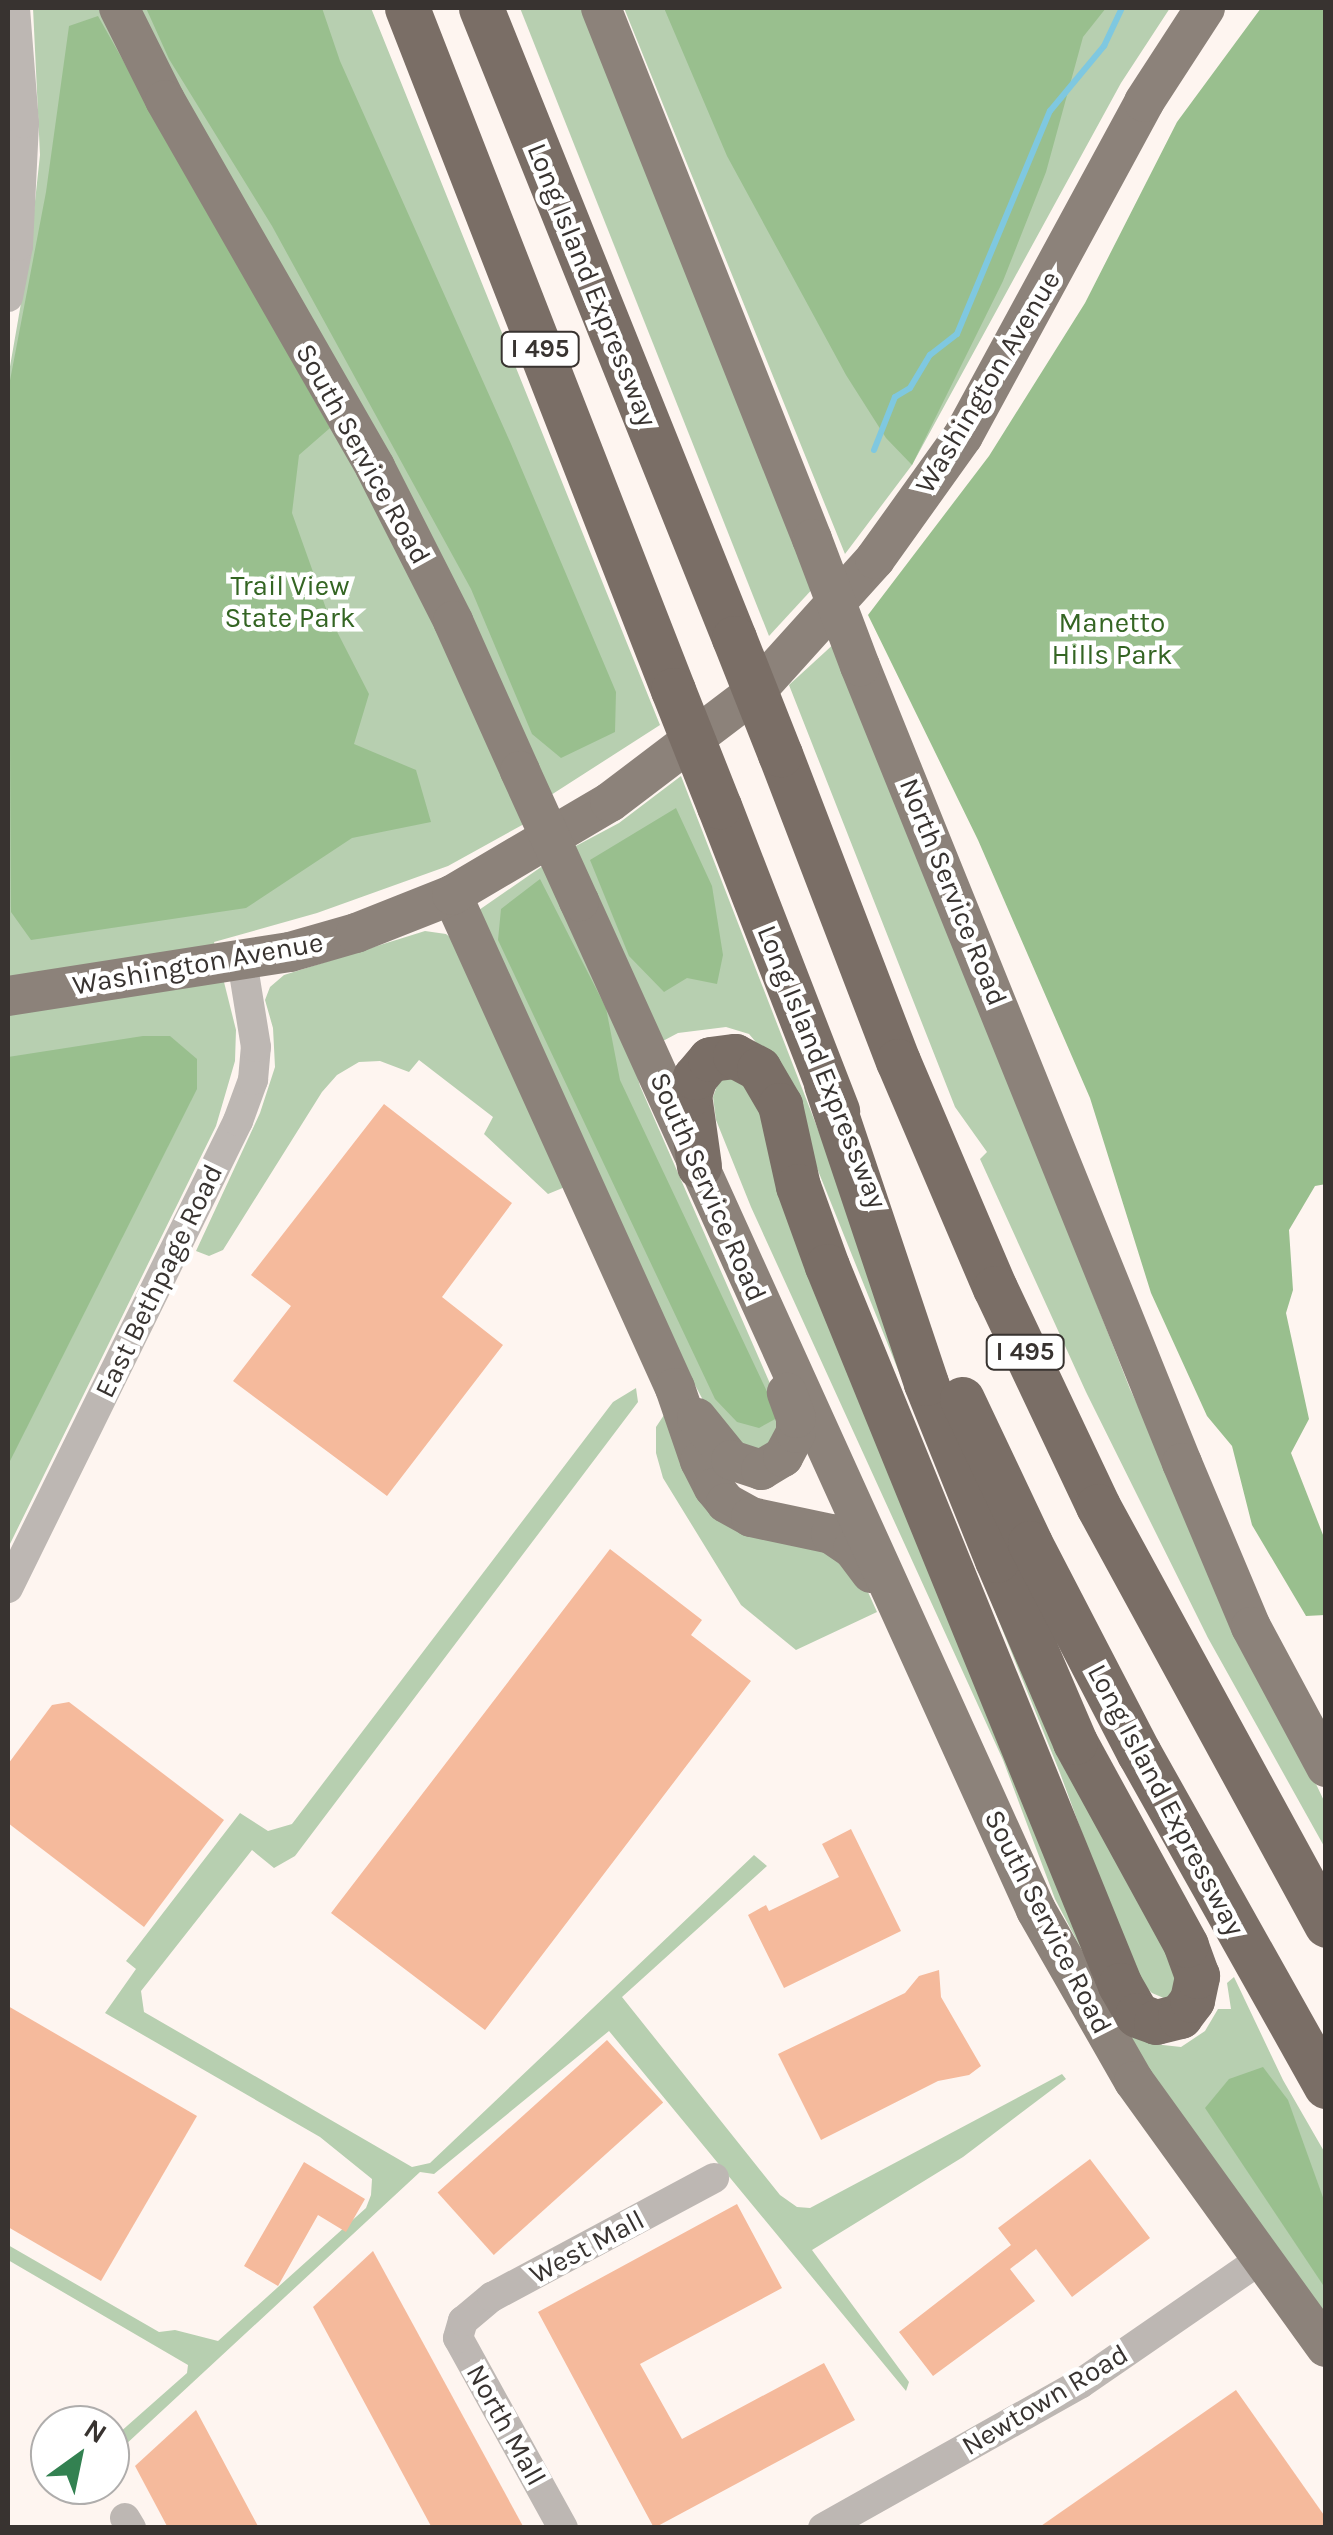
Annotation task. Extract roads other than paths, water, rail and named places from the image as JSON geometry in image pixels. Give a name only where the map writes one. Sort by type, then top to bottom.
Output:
[{"type":"highway","name":"Long Island Expressway","points":[[406,8],[826,1084],[931,1332],[1030,1544],[1264,1982],[1326,2086]]},
{"type":"highway","name":"Long Island Expressway","points":[[481,8],[780,754],[898,1061],[1002,1304],[1098,1506],[1326,1925]]},
{"type":"highway","points":[[699,1166],[689,1095],[695,1077],[710,1059],[734,1056],[759,1069],[780,1106],[798,1186],[826,1266],[1120,1985],[1137,2015],[1156,2022],[1180,2016],[1192,2000],[1197,1976],[1186,1945],[1075,1742],[997,1560],[926,1383],[826,1084]]},
{"type":"highway","points":[[1264,1982],[1326,2106]]},
{"type":"main road","name":"South Service Road","points":[[119,8],[165,100],[375,468],[453,622],[1008,1851],[1075,1982],[1134,2082],[1326,2347]]},
{"type":"main road","name":"North Service Road","points":[[601,8],[860,666],[1182,1463],[1251,1627],[1326,1766]]},
{"type":"main road","name":"Washington Avenue","points":[[8,996],[242,961],[356,933],[452,895],[610,802],[755,692],[875,560],[963,436],[1144,102],[1205,8]]},
{"type":"main road","points":[[452,895],[676,1388],[700,1461],[726,1503],[750,1517],[818,1529],[842,1540],[897,1607]]},
{"type":"main road","points":[[676,1388],[731,1460],[746,1468],[772,1466],[790,1446],[796,1418],[737,1252]]},
{"type":"street","points":[[8,297],[18,246],[24,123],[15,8]]},
{"type":"street","name":"East Bethpage Road","points":[[8,1588],[238,1121],[253,1080],[256,1047],[242,961]]},
{"type":"street","name":"West Mall","points":[[463,2321],[492,2297],[714,2178]]},
{"type":"street","name":"Newtown Road","points":[[823,2528],[1080,2384],[1260,2260]]},
{"type":"street","name":"North Mall","points":[[463,2321],[458,2338],[562,2528]]},
{"type":"waterway","points":[[874,450],[895,397],[910,388],[930,355],[957,334],[1050,111],[1104,46],[1122,8]]},
{"type":"park label","name":"Trail View State Park","points":[[290,602]]},
{"type":"park label","name":"Manetto Hills Park","points":[[1112,639]]}]
